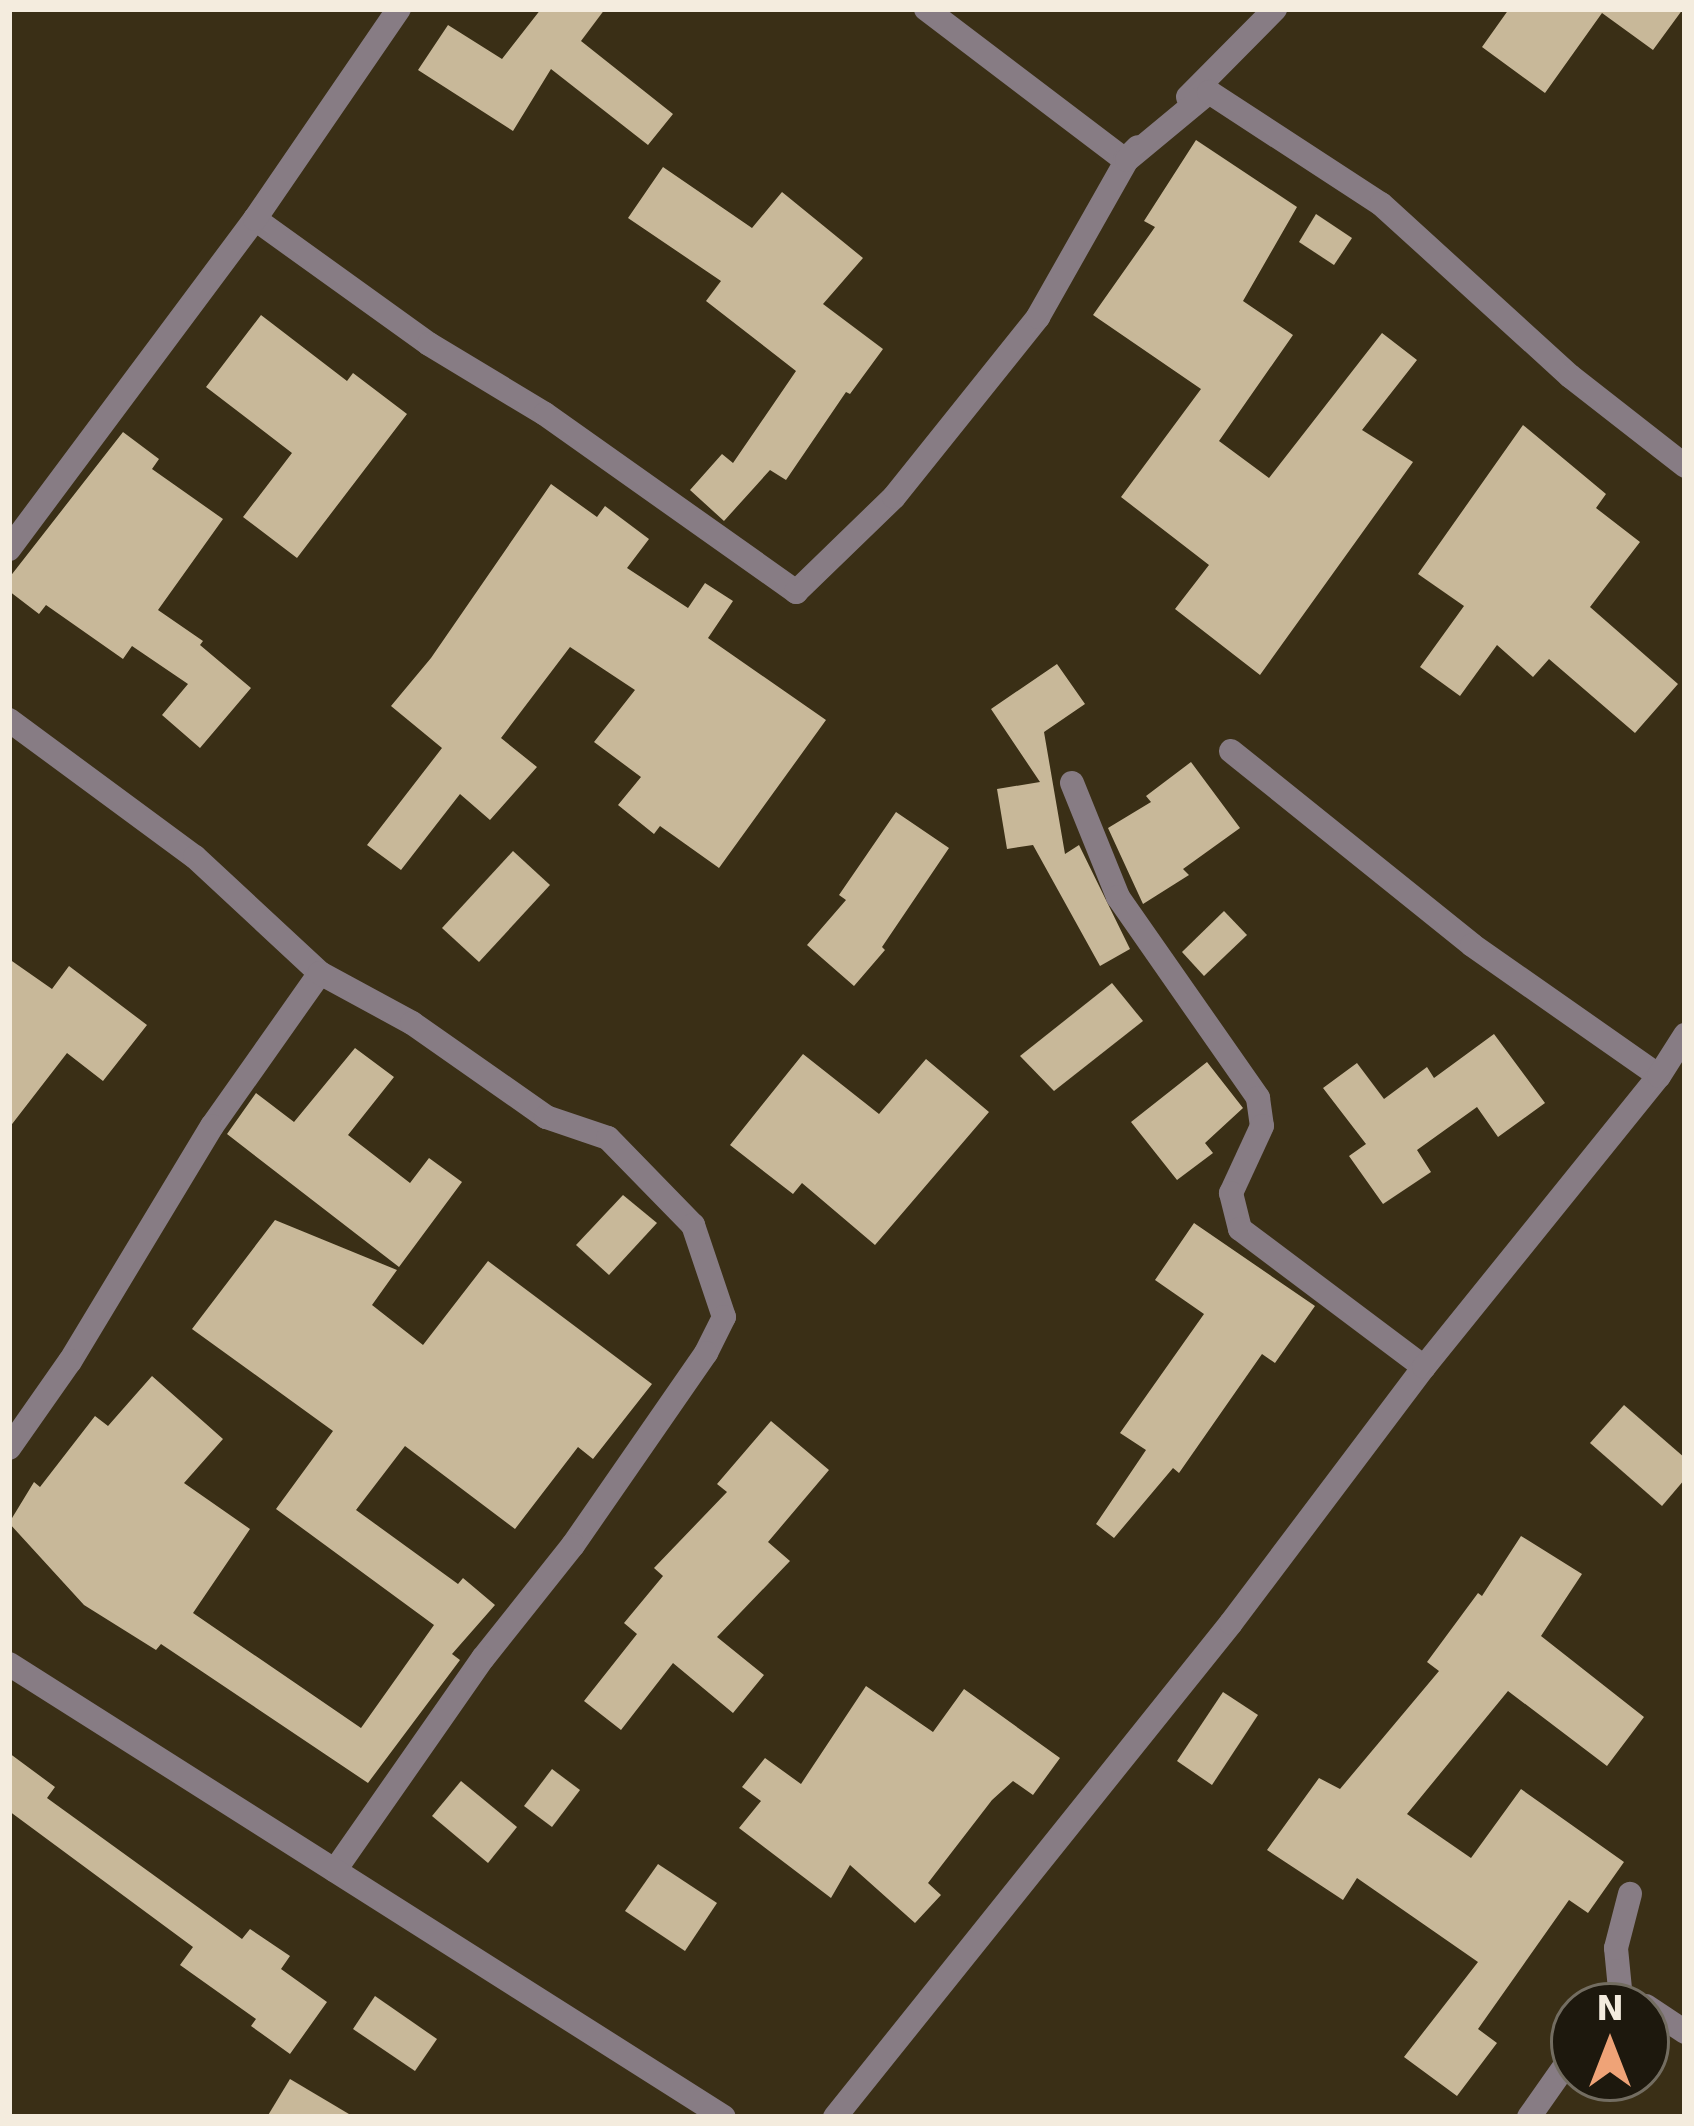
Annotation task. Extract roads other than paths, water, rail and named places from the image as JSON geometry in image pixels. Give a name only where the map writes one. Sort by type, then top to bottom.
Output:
[{"type":"street","points":[[9,549],[255,219],[399,9]]},
{"type":"street","points":[[926,9],[1125,160],[1275,9]]},
{"type":"street","points":[[255,219],[429,344],[545,414],[796,592],[895,497],[1038,317],[1127,160],[1209,92],[1381,204],[1570,376],[1685,466]]},
{"type":"street","points":[[9,721],[195,856],[320,973],[412,1023],[546,1117],[608,1138],[693,1225],[724,1317],[706,1353],[573,1544],[483,1658],[335,1870]]},
{"type":"street","points":[[1231,752],[1472,945],[1659,1076]]},
{"type":"street","points":[[1072,783],[1118,897],[1258,1098],[1262,1126],[1232,1193],[1240,1229],[1424,1367]]},
{"type":"street","points":[[9,1448],[70,1361],[212,1126],[320,973]]},
{"type":"street","points":[[835,2117],[1232,1623],[1424,1367],[1659,1076],[1685,1035]]},
{"type":"street","points":[[9,1664],[724,2117]]},
{"type":"street","points":[[1615,1982],[1616,1948],[1630,1894]]},
{"type":"street","points":[[1529,2117],[1550,2087]]}]
